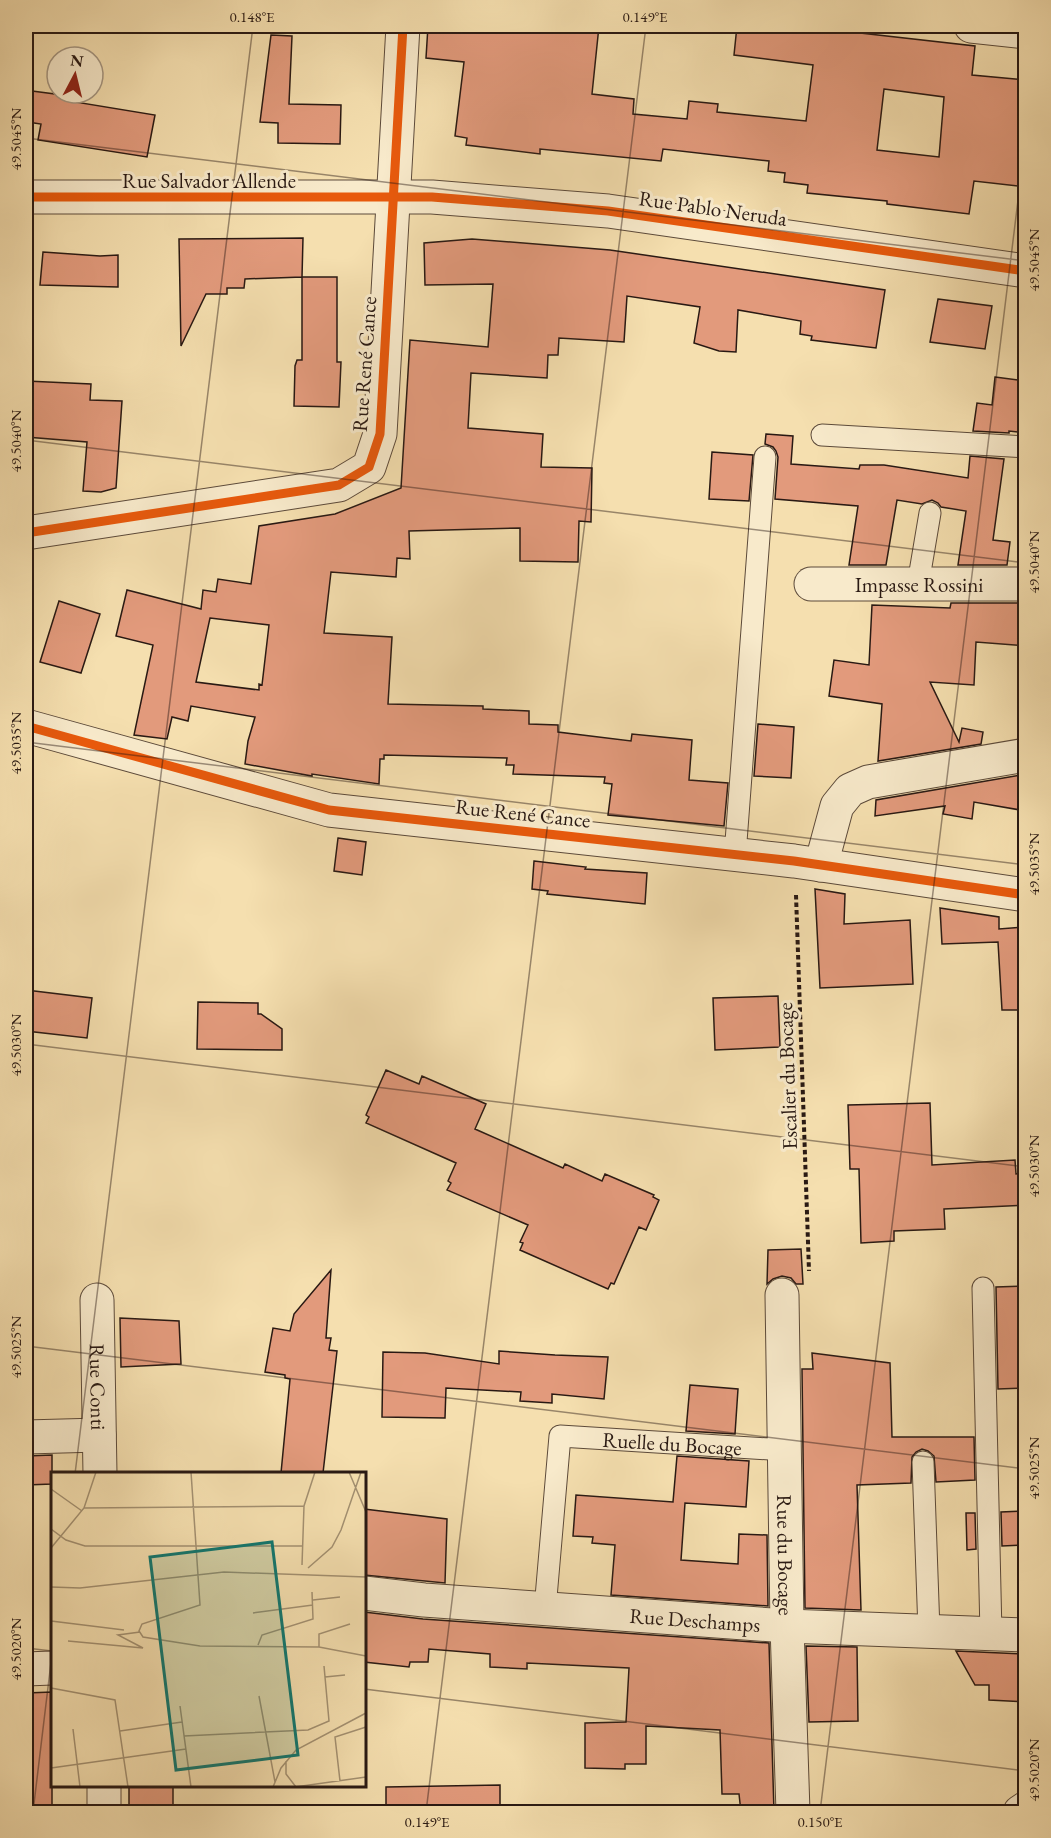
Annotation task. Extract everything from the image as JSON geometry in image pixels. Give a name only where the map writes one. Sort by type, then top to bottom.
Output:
[{"type":"street","name":"Rue René Cance","points":[[26,533],[339,485],[369,467],[380,434],[403,26]]},
{"type":"street","points":[[971,26],[1026,32]]},
{"type":"street","name":"Rue Salvador Allende","points":[[26,197],[393,198]]},
{"type":"street","name":"Rue Pablo Neruda","points":[[393,198],[432,197],[608,211],[1026,271]]},
{"type":"street","name":"Impasse Rossini","points":[[811,584],[1026,584]]},
{"type":"street","name":"Rue René Cance","points":[[26,726],[329,810],[808,863],[1026,895]]},
{"type":"street","points":[[808,863],[837,806],[850,790],[868,782],[1026,755]]},
{"type":"street","name":"Rue du Bocage","points":[[782,1295],[787,1626],[793,1812]]},
{"type":"street","name":"Rue Conti","points":[[97,1300],[100,1472]]},
{"type":"street","points":[[26,1437],[99,1435]]},
{"type":"street","name":"Rue Deschamps","points":[[366,1593],[424,1600],[787,1626],[1026,1635]]},
{"type":"street","points":[[26,1669],[51,1668]]},
{"type":"street","points":[[104,1787],[104,1812]]},
{"type":"street","points":[[1020,1812],[1026,1808]]},
{"type":"lane","points":[[822,435],[1026,447]]},
{"type":"lane","points":[[735,855],[765,457]]},
{"type":"lane","points":[[918,584],[930,513]]},
{"type":"lane","points":[[983,1288],[991,1634]]},
{"type":"lane","name":"Ruelle du Bocage","points":[[545,1609],[560,1436],[785,1450]]},
{"type":"lane","points":[[923,1461],[929,1631]]},
{"type":"building","points":[[428,26],[599,26],[592,94],[634,99],[633,114],[687,119],[689,101],[718,104],[717,112],[806,121],[813,65],[734,55],[737,26],[798,26],[975,46],[972,75],[1026,80],[1026,187],[974,181],[969,214],[887,204],[887,201],[807,193],[808,185],[784,182],[785,173],[768,171],[769,161],[663,149],[661,161],[540,149],[540,154],[466,145],[467,138],[455,136],[464,62],[426,58]],"holes":[[[884,89],[944,97],[939,157],[877,150]]]},
{"type":"building","points":[[271,35],[292,36],[289,104],[341,105],[340,144],[278,143],[278,123],[260,122]]},
{"type":"building","points":[[32,91],[45,93],[45,105],[94,105],[155,115],[147,157],[38,140],[41,124],[28,122]]},
{"type":"building","points":[[303,238],[302,277],[245,279],[244,288],[227,288],[227,294],[206,294],[181,346],[179,239]]},
{"type":"building","points":[[472,239],[610,250],[885,290],[876,348],[811,340],[812,336],[800,334],[801,321],[738,310],[736,352],[719,351],[694,343],[700,307],[627,296],[624,342],[559,338],[558,355],[548,355],[547,378],[471,373],[468,428],[543,434],[541,467],[592,468],[591,522],[579,521],[578,562],[520,561],[520,528],[409,531],[410,559],[397,558],[396,577],[331,572],[324,633],[392,637],[388,704],[483,706],[483,709],[529,711],[529,724],[558,725],[558,732],[631,741],[632,734],[692,740],[689,780],[728,783],[724,826],[608,815],[612,784],[604,783],[605,777],[513,774],[514,765],[506,765],[507,758],[384,755],[384,759],[380,759],[379,784],[312,774],[312,776],[245,764],[248,741],[255,717],[191,706],[188,721],[172,717],[167,739],[134,735],[153,645],[116,636],[127,590],[201,609],[203,590],[216,592],[218,579],[251,584],[259,526],[335,514],[401,488],[410,340],[488,347],[493,284],[425,285],[424,243]],"holes":[[[210,618],[269,625],[262,685],[259,684],[259,690],[196,682]]]},
{"type":"building","points":[[43,252],[118,255],[118,287],[40,285]]},
{"type":"building","points":[[302,277],[337,277],[337,362],[341,362],[339,407],[294,406],[295,366],[297,360],[302,360]]},
{"type":"building","points":[[938,299],[992,306],[985,349],[930,342]]},
{"type":"building","points":[[995,377],[1026,381],[1026,433],[973,431],[977,403],[992,405]]},
{"type":"building","points":[[26,381],[91,384],[90,400],[122,401],[116,488],[101,492],[83,491],[87,442],[26,437]]},
{"type":"building","points":[[766,434],[793,436],[791,464],[859,469],[860,465],[884,465],[968,478],[970,456],[1004,459],[993,540],[1010,542],[1007,565],[958,565],[966,511],[941,507],[932,500],[922,504],[897,500],[886,565],[849,565],[858,506],[775,499],[778,457],[773,447],[765,444]]},
{"type":"building","points":[[712,452],[753,455],[749,501],[709,499]]},
{"type":"building","points":[[59,601],[100,614],[81,673],[40,662]]},
{"type":"building","points":[[951,603],[1026,603],[1026,646],[976,642],[974,685],[930,682],[959,742],[962,728],[983,732],[981,744],[878,761],[882,704],[829,696],[834,660],[869,665],[872,605],[950,608]]},
{"type":"building","points":[[758,724],[794,727],[791,778],[754,776]]},
{"type":"building","points":[[1026,774],[1026,811],[974,802],[972,819],[943,814],[945,806],[875,816],[876,800]]},
{"type":"building","points":[[338,838],[366,842],[362,875],[334,871]]},
{"type":"building","points":[[534,861],[586,867],[585,869],[647,873],[645,904],[547,894],[548,891],[532,889]]},
{"type":"building","points":[[815,889],[845,894],[844,924],[910,920],[913,984],[820,988]]},
{"type":"building","points":[[940,908],[999,917],[999,929],[1026,927],[1026,1010],[1002,1010],[998,942],[942,944]]},
{"type":"building","points":[[26,990],[92,998],[87,1038],[26,1031]]},
{"type":"building","points":[[778,996],[780,1047],[715,1050],[713,998]]},
{"type":"building","points":[[198,1002],[258,1003],[258,1014],[282,1029],[282,1050],[197,1049]]},
{"type":"building","points":[[386,1070],[419,1084],[422,1076],[486,1104],[475,1129],[563,1168],[565,1164],[602,1181],[605,1174],[654,1195],[653,1197],[659,1200],[646,1230],[639,1227],[614,1284],[611,1283],[608,1289],[520,1250],[523,1243],[520,1242],[528,1225],[447,1190],[451,1183],[448,1181],[456,1163],[366,1123],[369,1117],[366,1115]]},
{"type":"building","points":[[930,1103],[932,1165],[1015,1160],[1016,1174],[1026,1173],[1026,1205],[944,1209],[945,1229],[894,1231],[894,1241],[861,1243],[859,1169],[850,1169],[848,1105]]},
{"type":"building","points":[[801,1249],[803,1284],[796,1284],[791,1278],[782,1276],[767,1284],[768,1250]]},
{"type":"building","points":[[331,1270],[326,1338],[331,1338],[329,1350],[337,1351],[323,1472],[281,1472],[290,1379],[285,1378],[285,1375],[265,1372],[273,1328],[290,1331],[294,1314]]},
{"type":"building","points":[[1026,1286],[1026,1388],[998,1389],[996,1287]]},
{"type":"building","points":[[120,1318],[179,1321],[181,1364],[121,1367]]},
{"type":"building","points":[[499,1351],[608,1357],[604,1399],[552,1394],[552,1403],[520,1401],[521,1392],[446,1388],[445,1418],[382,1417],[383,1352],[425,1353],[499,1364]]},
{"type":"building","points":[[812,1353],[890,1363],[892,1437],[974,1437],[975,1480],[936,1482],[934,1456],[922,1449],[912,1457],[911,1483],[857,1485],[861,1610],[805,1608],[802,1369],[813,1369]]},
{"type":"building","points":[[690,1385],[738,1389],[735,1434],[686,1431]]},
{"type":"building","points":[[52,1455],[51,1484],[26,1485],[26,1456]]},
{"type":"building","points":[[677,1456],[749,1461],[746,1507],[685,1503],[681,1560],[738,1564],[739,1534],[767,1535],[768,1606],[611,1595],[615,1545],[592,1543],[593,1537],[573,1536],[576,1495],[673,1502]]},
{"type":"building","points":[[366,1509],[447,1519],[445,1583],[366,1575]]},
{"type":"building","points":[[1026,1511],[1026,1545],[1002,1546],[1001,1512]]},
{"type":"building","points":[[966,1513],[975,1513],[976,1549],[967,1550]]},
{"type":"building","points":[[366,1612],[423,1619],[769,1643],[774,1812],[741,1812],[739,1794],[722,1794],[720,1730],[646,1726],[646,1764],[625,1764],[625,1769],[585,1768],[585,1723],[626,1722],[629,1668],[527,1663],[527,1669],[490,1667],[490,1654],[429,1649],[428,1662],[410,1662],[409,1667],[366,1662]]},
{"type":"building","points":[[806,1646],[857,1647],[858,1721],[809,1722]]},
{"type":"building","points":[[956,1651],[1026,1654],[1026,1702],[989,1700],[989,1685],[975,1685]]},
{"type":"building","points":[[51,1692],[52,1812],[26,1812],[26,1693]]},
{"type":"building","points":[[500,1785],[500,1812],[386,1812],[386,1787]]},
{"type":"building","points":[[129,1787],[173,1787],[173,1812],[129,1812]]},
{"type":"cycle path","points":[[26,533],[339,485],[369,467],[380,434],[403,26]]},
{"type":"cycle path","points":[[26,197],[432,197],[608,211],[1026,271]]},
{"type":"cycle path","points":[[26,726],[329,810],[794,861],[1026,895]]}]
